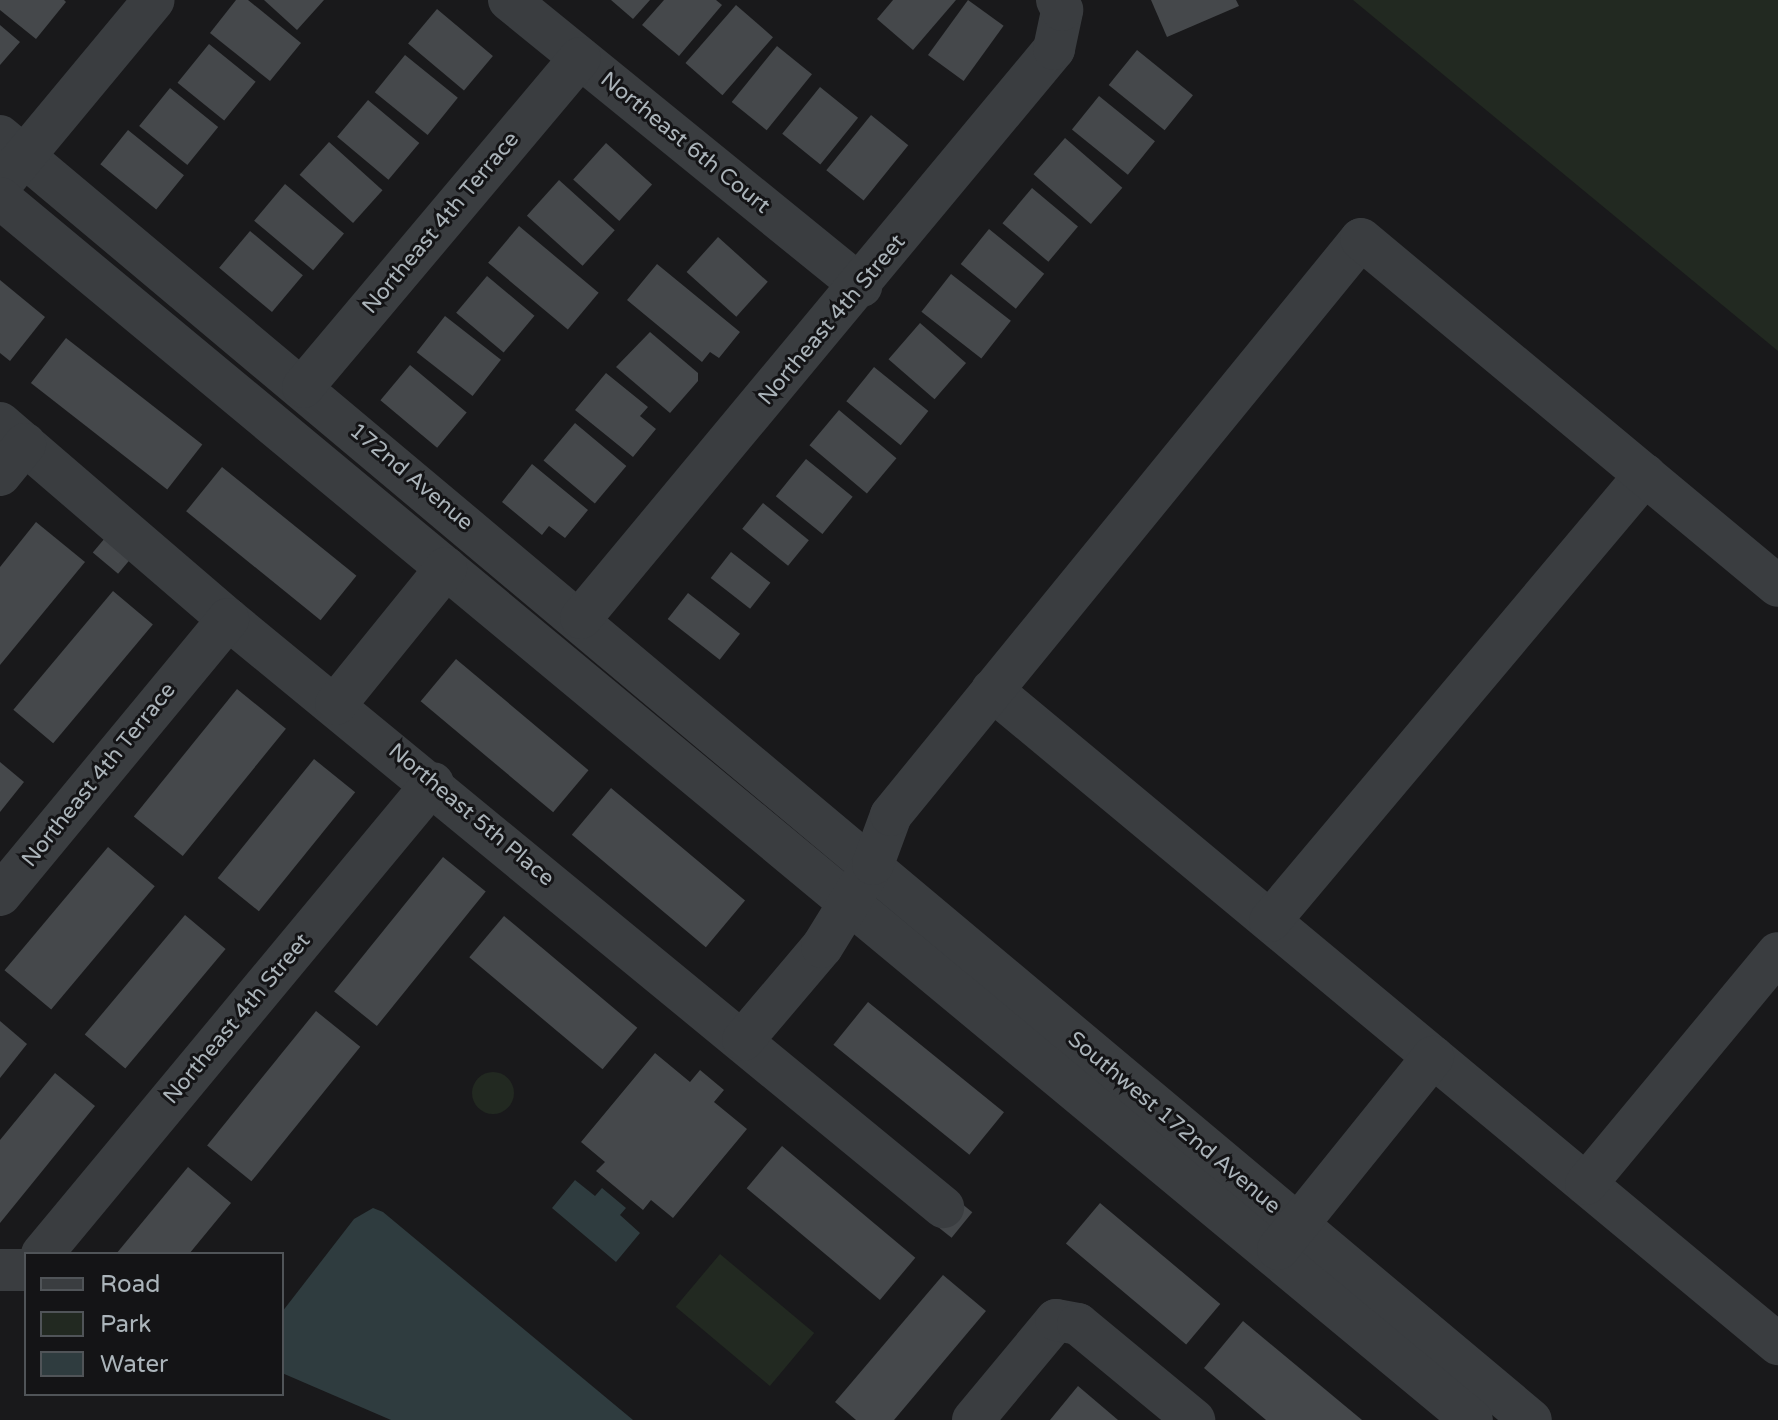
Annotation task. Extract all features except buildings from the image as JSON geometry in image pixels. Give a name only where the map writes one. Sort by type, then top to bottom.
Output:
[{"type":"street","points":[[8,159],[154,0]]},
{"type":"street","name":"Northeast 6th Court","points":[[509,0],[861,286]]},
{"type":"street","name":"Northeast 4th Street","points":[[581,618],[861,286],[1054,49],[1060,5]]},
{"type":"street","name":"Northeast 4th Terrace","points":[[303,387],[580,58]]},
{"type":"street","name":"172nd Avenue","points":[[8,159],[303,387],[821,821]]},
{"type":"street","points":[[0,198],[446,568],[336,704]]},
{"type":"street","points":[[743,1040],[822,947],[851,904],[873,864],[891,815],[1361,239],[1778,586]]},
{"type":"street","name":"Northeast 5th Place","points":[[8,447],[336,704],[943,1207]]},
{"type":"street","points":[[1270,921],[1645,475]]},
{"type":"street","name":"Southwest 172nd Avenue","points":[[446,568],[851,904],[1285,1240],[1498,1414]]},
{"type":"street","name":"Northeast 4th Terrace","points":[[0,895],[228,619]]},
{"type":"street","points":[[992,690],[1778,1344]]},
{"type":"street","name":"Northeast 4th Street","points":[[44,1252],[433,783]]},
{"type":"street","name":"Southwest 172nd Avenue","points":[[821,821],[873,864],[1285,1240]]},
{"type":"street","points":[[1586,1184],[1778,953]]},
{"type":"street","points":[[1285,1240],[1433,1057]]},
{"type":"street","points":[[0,1270],[24,1270]]},
{"type":"street","points":[[973,1420],[1056,1320],[1078,1324],[1194,1420]]},
{"type":"green space","points":[[1353,0],[1778,0],[1778,351]]},
{"type":"green space","points":[[493,1072],[508,1078],[514,1093],[508,1108],[493,1114],[478,1108],[472,1093],[478,1078]]},
{"type":"green space","points":[[720,1254],[814,1333],[770,1386],[676,1307]]},
{"type":"water","points":[[575,1180],[595,1196],[602,1188],[626,1208],[620,1215],[640,1233],[616,1262],[552,1208]]},
{"type":"water","points":[[373,1208],[383,1212],[633,1420],[391,1420],[284,1374],[284,1309],[354,1219]]}]
